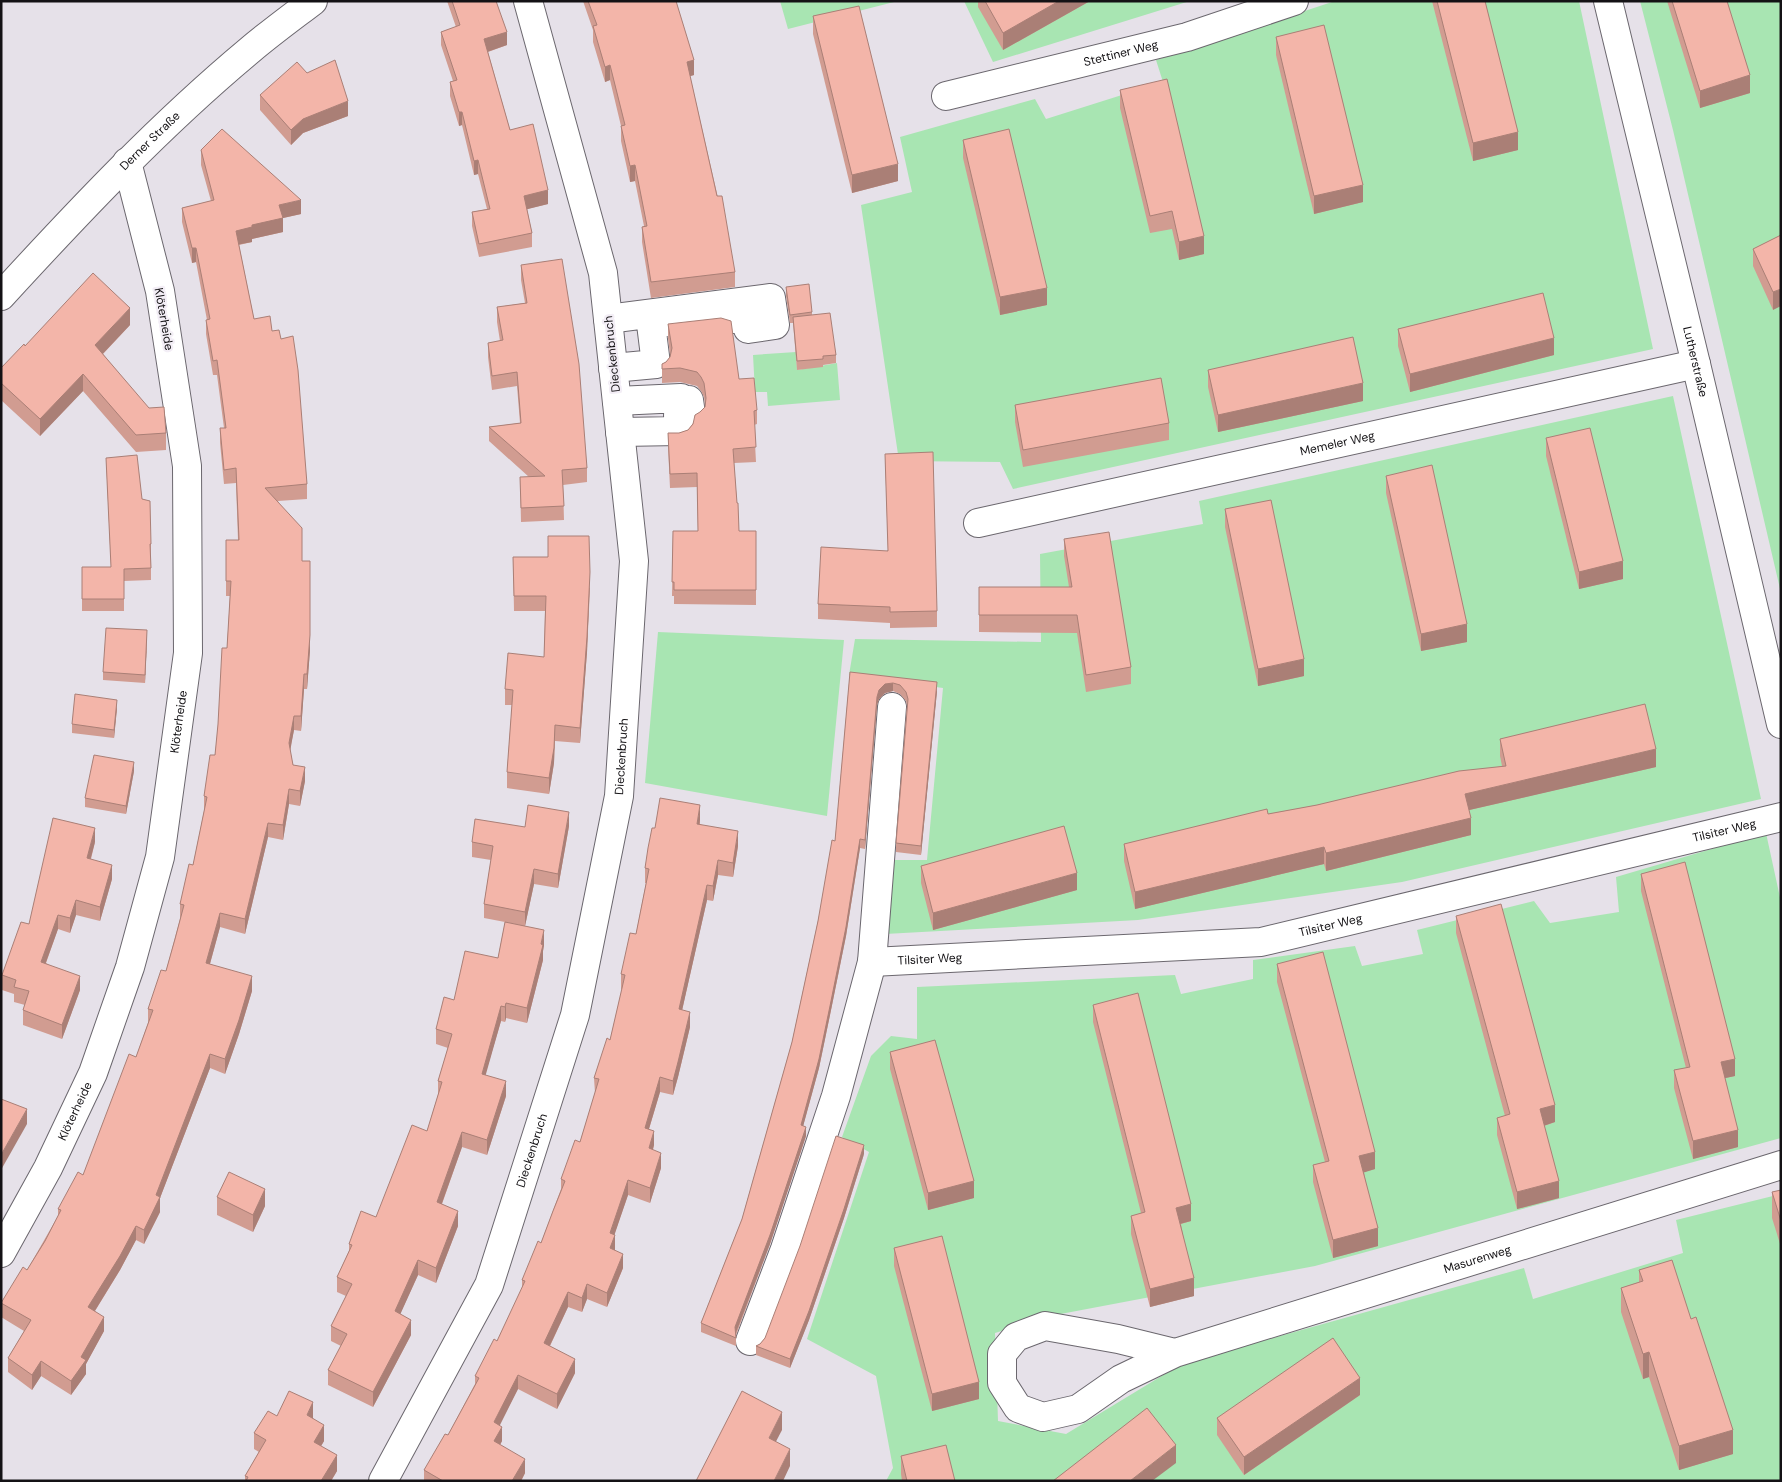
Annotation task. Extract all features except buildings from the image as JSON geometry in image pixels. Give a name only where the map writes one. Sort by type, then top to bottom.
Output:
[{"type":"street","name":"Derner Straße","points":[[1,296],[127,162],[250,50],[313,1]]},
{"type":"street","name":"Dieckenbruch","points":[[383,1481],[489,1285],[575,1015],[619,796],[634,561],[603,273],[528,1]]},
{"type":"street","name":"Stettiner Weg","points":[[946,96],[1187,37],[1294,1]]},
{"type":"street","name":"Lutherstraße","points":[[1608,1],[1781,724]]},
{"type":"street","name":"Klöterheide","points":[[1,1254],[48,1168],[93,1073],[130,967],[160,857],[188,653],[187,466],[160,291],[127,162]]},
{"type":"street","points":[[608,319],[772,298],[775,325],[748,329],[748,318],[730,319],[729,315],[651,324],[656,364],[613,368]]},
{"type":"street","name":"Memeler Weg","points":[[978,523],[1696,364]]},
{"type":"street","points":[[617,401],[682,398],[682,400],[689,400],[690,407],[690,414],[678,415],[679,431],[620,432]]},
{"type":"street","points":[[750,1341],[785,1249],[836,1096],[872,962],[892,707]]},
{"type":"street","name":"Tilsiter Weg","points":[[872,962],[1261,942],[1781,817]]},
{"type":"street","name":"Masurenweg","points":[[1175,1353],[1118,1339],[1045,1326],[1016,1337],[1002,1354],[1002,1383],[1018,1408],[1043,1417],[1078,1409],[1120,1379],[1175,1353],[1781,1165]]},
{"type":"green space","points":[[780,1],[898,1],[788,29]]},
{"type":"green space","points":[[964,1],[1190,1],[993,62]]},
{"type":"green space","points":[[1335,1],[1579,1],[1653,349],[1013,489],[1000,462],[899,461],[861,205],[912,192],[900,137],[1035,99],[1046,119],[1163,82],[1156,60]]},
{"type":"green space","points":[[1640,1],[1781,1],[1781,593],[1673,130]]},
{"type":"green space","points":[[796,352],[797,370],[837,363],[840,400],[768,406],[767,392],[755,392],[753,355]]},
{"type":"green space","points":[[1673,396],[1761,799],[1402,882],[1138,920],[885,934],[891,860],[927,860],[943,688],[849,675],[855,639],[1041,642],[1040,554],[1203,524],[1199,501]]},
{"type":"green space","points":[[658,632],[844,640],[827,816],[645,783]]},
{"type":"green space","points":[[1766,833],[1781,902],[1781,1138],[1315,1266],[1050,1316],[995,1333],[998,1421],[1066,1434],[1183,1363],[1524,1268],[1533,1299],[1683,1253],[1676,1220],[1781,1194],[1781,1481],[886,1481],[893,1468],[876,1376],[807,1339],[869,1152],[842,1137],[871,1056],[891,1036],[917,1039],[917,987],[1175,975],[1181,994],[1253,979],[1253,960],[1355,946],[1362,966],[1423,954],[1417,930],[1534,901],[1550,923],[1619,912],[1616,877]]}]
